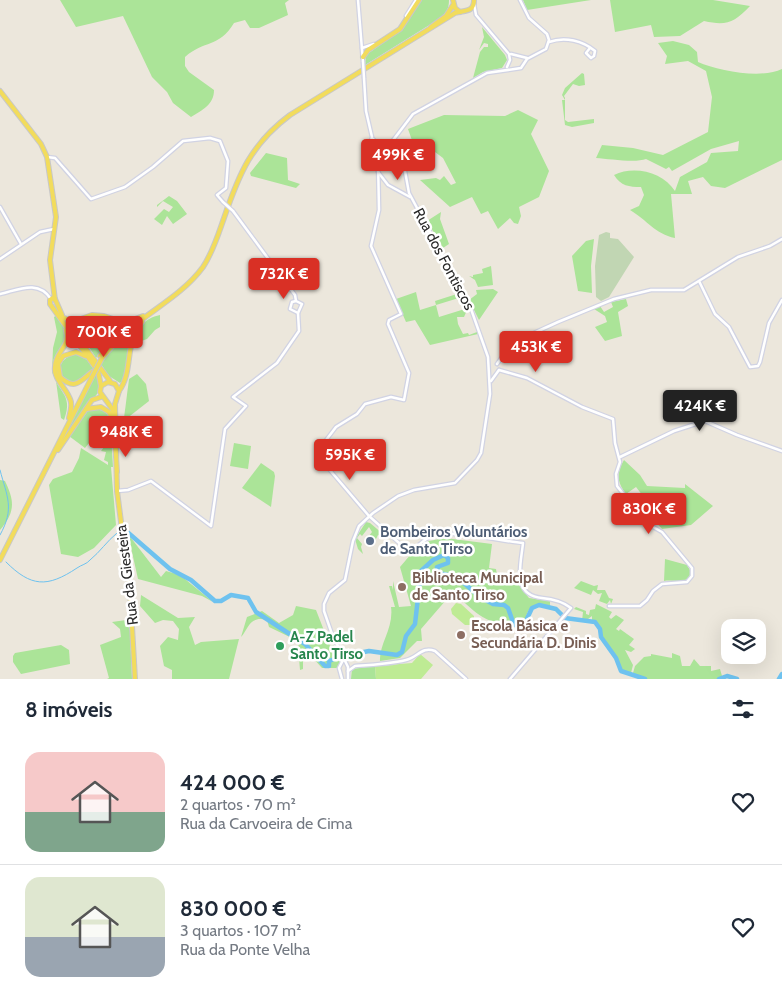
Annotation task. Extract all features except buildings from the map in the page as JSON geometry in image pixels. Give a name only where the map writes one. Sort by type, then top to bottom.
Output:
[{"type":"main road","points":[[362,57],[368,48],[400,29],[417,0]]},
{"type":"main road","points":[[400,48],[444,18],[453,2],[460,12]]},
{"type":"main road","points":[[37,486],[101,358],[130,328],[168,301],[198,274],[212,251],[243,166],[265,135],[278,124],[400,48],[460,12],[466,12],[471,9],[474,2]]},
{"type":"main road","points":[[362,48],[368,48]]},
{"type":"main road","points":[[0,92],[40,144],[47,157],[56,206],[50,260],[56,292],[50,304],[55,312],[59,312],[110,382],[117,386],[119,391]]},
{"type":"main road","points":[[62,317],[73,322],[98,315],[125,323],[143,316],[168,301]]},
{"type":"main road","points":[[59,312],[65,325],[100,375],[101,397]]},
{"type":"main road","points":[[117,472],[115,399],[127,377],[134,336],[149,315]]},
{"type":"main road","points":[[106,349],[143,316]]},
{"type":"main road","points":[[0,560],[92,372],[106,349],[112,331],[107,322],[98,317],[88,319],[81,327],[80,337],[84,346]]},
{"type":"main road","points":[[65,325],[67,342],[58,356],[54,368],[57,378],[69,395],[71,404],[69,418]]},
{"type":"main road","points":[[92,363],[84,355],[72,352],[63,356],[58,364],[60,377],[70,384],[83,381],[92,372]]},
{"type":"main road","points":[[101,386],[110,382]]},
{"type":"main road","points":[[50,462],[86,409],[95,398],[101,397],[113,410],[117,472]]},
{"type":"main road","points":[[106,401],[115,399]]},
{"type":"main road","points":[[86,409],[98,406],[109,412],[115,439]]},
{"type":"main road","name":"Rua da Giesteira","points":[[117,472],[117,491],[130,591],[136,679]]},
{"type":"street","points":[[358,0],[366,111],[372,137],[368,153],[377,164],[378,170],[379,210],[371,246],[401,314],[389,320],[388,324],[409,373],[404,400],[391,397],[364,404],[357,414],[336,427],[317,452],[323,462],[369,516],[408,551],[412,551],[423,539],[440,534],[523,543],[519,574],[522,588],[533,596],[559,601],[570,610],[510,679]]},
{"type":"street","points":[[377,164],[381,155],[413,114],[487,73],[514,68],[519,69],[528,58],[546,49],[549,42],[547,34],[529,18],[520,0]]},
{"type":"street","points":[[474,2],[476,16]]},
{"type":"street","points":[[466,12],[476,16],[509,54],[514,68]]},
{"type":"street","points":[[549,42],[568,39],[586,44],[590,48]]},
{"type":"street","points":[[361,40],[368,48]]},
{"type":"street","points":[[509,54],[528,58]]},
{"type":"street","points":[[506,69],[516,55]]},
{"type":"street","points":[[521,56],[524,64]]},
{"type":"street","points":[[372,137],[379,145],[381,155]]},
{"type":"street","points":[[47,157],[55,158],[91,199],[125,187],[153,167],[183,141],[210,138],[220,141],[228,161],[226,188],[217,195],[233,211],[295,295],[296,301],[302,305],[298,313],[299,331],[277,363],[233,397],[246,406],[225,428],[210,526],[151,481],[128,490],[117,491]]},
{"type":"street","name":"Rua dos Fontiscos","points":[[392,141],[398,142],[401,148],[410,198],[471,309],[488,357]]},
{"type":"street","points":[[370,146],[389,144]]},
{"type":"street","points":[[372,158],[381,155]]},
{"type":"street","points":[[378,170],[388,185],[410,198]]},
{"type":"street","points":[[0,207],[21,244]]},
{"type":"street","points":[[0,259],[46,229],[54,228]]},
{"type":"street","points":[[489,367],[495,364],[512,343],[594,306],[609,300],[651,290],[684,290],[738,257],[770,246],[782,239]]},
{"type":"street","points":[[699,281],[715,314],[729,328],[750,367],[758,366],[760,362],[768,326],[782,300]]},
{"type":"street","points":[[0,294],[31,287],[40,290],[53,299]]},
{"type":"street","points":[[296,301],[292,302],[290,309],[298,313]]},
{"type":"street","points":[[488,357],[495,364],[498,371]]},
{"type":"street","points":[[348,679],[347,665],[343,660],[326,618],[324,604],[329,593],[345,580],[354,536],[359,526],[369,516],[406,492],[455,483],[477,460],[481,453],[491,382],[488,357]]},
{"type":"street","points":[[491,382],[498,371]]},
{"type":"street","points":[[491,373],[498,371],[527,378],[582,407],[613,419],[615,444],[620,457],[616,474],[617,486],[646,523],[662,532],[692,568],[692,576],[687,582],[666,583],[657,587],[640,606],[609,606]]},
{"type":"street","points":[[620,457],[674,431],[706,421],[737,435],[782,451]]},
{"type":"street","points":[[341,666],[407,660],[423,649],[428,649],[434,651],[466,679]]},
{"type":"street","points":[[342,679],[341,666],[343,660]]},
{"type":"street","points":[[348,671],[355,666]]},
{"type":"green space","points":[[60,0],[289,0],[285,3],[288,15],[259,28],[250,28],[245,20],[234,23],[223,36],[185,57],[185,66],[189,72],[214,90],[210,103],[191,117],[173,103],[167,92],[152,77],[123,16],[76,27]]},
{"type":"green space","points":[[420,0],[449,0],[445,13],[439,19],[365,65],[366,55],[403,29]]},
{"type":"green space","points":[[523,0],[591,0],[527,10]]},
{"type":"green space","points":[[610,0],[713,0],[750,6],[729,22],[704,21],[680,36],[654,37],[651,25],[615,32]]},
{"type":"green space","points":[[482,27],[507,60],[502,68],[483,72],[473,78],[480,52],[484,47],[488,47],[488,44],[484,43],[479,50],[484,37]]},
{"type":"green space","points":[[673,41],[689,45],[697,52],[698,62],[728,71],[752,74],[782,69],[782,160],[725,188],[711,186],[703,177],[688,181],[692,194],[671,194],[675,238],[656,230],[630,210],[639,206],[644,195],[641,187],[633,187],[619,182],[614,175],[630,171],[648,172],[663,179],[675,191],[680,177],[707,162],[711,153],[738,151],[739,141],[711,149],[672,171],[669,167],[666,169],[646,159],[629,161],[596,158],[602,145],[633,148],[663,155],[708,132],[712,97],[706,71],[688,61],[665,64],[667,56],[658,43]]},
{"type":"green space","points":[[582,73],[584,74],[585,85],[573,84],[564,96],[565,100],[562,95],[565,88]]},
{"type":"green space","points":[[562,100],[565,100],[565,120],[568,122],[594,119],[594,123],[572,127],[565,125]]},
{"type":"green space","points":[[518,110],[538,120],[531,134],[549,171],[539,197],[519,207],[521,216],[518,224],[514,223],[510,218],[498,229],[488,211],[481,214],[472,197],[450,207],[420,180],[436,178],[440,180],[444,176],[451,185],[456,183],[443,158],[435,152],[414,146],[408,129],[444,115],[505,116]]},
{"type":"green space","points":[[266,153],[287,158],[288,180],[300,184],[296,188],[251,176],[250,173]]},
{"type":"green space","points":[[169,196],[177,201],[187,214],[173,224],[167,216],[162,225],[154,219],[164,209],[169,212],[173,207],[163,201],[157,207],[157,205]]},
{"type":"green space","points":[[441,212],[440,219],[449,244],[443,248],[427,221]]},
{"type":"green space","points":[[606,232],[610,233],[610,238],[618,239],[634,257],[609,297],[601,301],[596,297],[595,266],[599,235]]},
{"type":"green space","points":[[594,239],[591,266],[592,293],[578,291],[572,256],[586,241]]},
{"type":"green space","points":[[491,266],[493,285],[478,287],[475,280],[469,276],[473,277],[473,275],[483,273],[482,269]]},
{"type":"green space","points":[[493,289],[498,292],[479,320],[469,300],[477,294],[476,290]]},
{"type":"green space","points":[[416,292],[420,310],[436,305],[439,317],[468,308],[464,317],[457,317],[458,324],[463,334],[468,333],[469,335],[477,332],[478,334],[430,345],[415,320],[406,322],[396,299]]},
{"type":"green space","points":[[460,293],[462,297],[436,305],[435,301]]},
{"type":"green space","points":[[626,299],[628,306],[618,312],[622,336],[605,341],[595,327],[607,322],[605,316],[594,309],[600,306],[604,312],[613,307],[611,302]]},
{"type":"green space","points":[[57,315],[65,333],[62,345],[53,361],[54,376],[52,372],[53,348],[57,332],[54,317]]},
{"type":"green space","points":[[160,315],[160,327],[147,339],[133,344],[142,325],[154,316]]},
{"type":"green space","points":[[96,319],[105,323],[111,330],[109,341],[96,358],[82,336],[85,325]]},
{"type":"green space","points":[[139,324],[126,377],[120,383],[109,376],[101,364],[112,349]]},
{"type":"green space","points":[[76,354],[87,360],[100,382],[97,394],[61,442],[92,380],[86,377],[75,383],[62,377],[61,365],[65,359]]},
{"type":"green space","points":[[137,374],[146,384],[149,401],[126,419],[124,418],[129,379]]},
{"type":"green space","points":[[56,381],[66,398],[67,411],[64,420],[61,418]]},
{"type":"green space","points":[[95,409],[104,411],[110,418],[113,467],[111,467],[116,525],[94,548],[78,557],[61,554],[49,485],[53,479],[72,472],[79,458],[81,448],[108,465],[108,462],[104,460],[106,452],[101,451],[104,447],[102,437],[98,432],[85,448],[69,436],[88,411]]},
{"type":"green space","points":[[234,443],[251,446],[248,469],[230,466]]},
{"type":"green space","points":[[624,460],[640,475],[647,486],[685,488],[685,484],[713,506],[691,525],[662,529],[654,520],[655,517],[649,514],[645,517],[635,502],[643,496],[636,487],[626,494],[623,490],[619,481],[619,473]]},
{"type":"green space","points":[[261,463],[274,472],[275,476],[271,507],[242,488]]},
{"type":"green space","points":[[0,480],[5,481],[11,495],[12,507],[9,518],[0,530]]},
{"type":"green space","points":[[366,522],[383,534],[381,536],[378,535],[375,541],[369,536],[372,532],[369,527],[362,536],[360,534],[357,538],[362,544],[363,554],[358,549],[355,539]]},
{"type":"green space","points":[[128,534],[161,577],[166,571],[180,575],[213,602],[202,596],[138,579]]},
{"type":"green space","points":[[445,538],[492,544],[489,568],[496,569],[497,575],[505,576],[504,583],[518,584],[529,598],[550,601],[550,607],[533,606],[528,611],[525,621],[521,625],[499,624],[483,617],[453,592],[421,629],[422,641],[417,641],[400,658],[380,661],[380,655],[389,629],[391,607],[395,607],[389,586],[392,586],[393,590],[393,581],[399,607],[411,606],[400,567],[417,547],[419,549],[429,541]]},
{"type":"green space","points":[[665,559],[687,565],[691,572],[687,579],[664,581]]},
{"type":"green space","points":[[581,581],[594,586],[598,585],[597,590],[605,590],[609,598],[613,599],[611,604],[610,600],[607,604],[599,601],[602,593],[598,594],[593,590],[591,595],[574,588]]},
{"type":"green space","points":[[141,595],[178,618],[195,617],[189,627],[195,645],[201,642],[239,639],[229,679],[172,679],[172,670],[164,666],[160,646],[168,637],[178,640],[179,629],[173,621],[163,620],[155,623],[140,606]]},
{"type":"green space","points":[[456,603],[461,604],[474,616],[474,621],[471,625],[465,625],[452,614],[451,609]]},
{"type":"green space","points":[[596,604],[612,612],[609,617],[611,619],[616,615],[624,620],[616,629],[619,631],[620,629],[634,639],[629,645],[635,649],[631,652],[625,650],[633,665],[631,673],[621,670],[615,654],[601,637],[599,625],[592,620],[592,616],[589,620],[582,621],[583,612],[574,609],[576,607],[586,611],[586,614],[589,615],[590,610],[595,609]]},
{"type":"green space","points":[[296,606],[316,610],[330,646],[334,645],[341,661],[338,668],[322,668],[312,657],[303,657],[303,669],[300,670],[298,647],[301,638],[296,640],[269,627],[267,620],[253,621],[241,637],[247,617],[262,611],[279,623],[293,615]]},
{"type":"green space","points":[[126,620],[130,631],[132,679],[107,679],[109,678],[100,645],[121,637],[120,629],[112,622]]},
{"type":"green space","points":[[61,645],[69,650],[70,664],[21,674],[13,662],[15,653]]},
{"type":"green space","points":[[672,653],[680,656],[682,666],[690,666],[694,659],[700,666],[711,666],[711,671],[720,669],[722,676],[718,679],[646,679],[633,673],[635,666],[644,657],[651,656],[651,654],[672,658]]},
{"type":"green space","points":[[420,654],[433,665],[421,679],[376,679],[375,666],[412,663]]},
{"type":"green space","points":[[375,666],[376,679],[351,679],[352,669]]},
{"type":"waterway","points":[[0,470],[8,502],[5,526],[0,535]]},
{"type":"waterway","points":[[125,530],[170,569],[191,580],[215,601],[221,601],[231,595],[248,598],[256,612],[305,644],[325,666],[329,666],[329,661],[340,657]]},
{"type":"waterway","points":[[6,562],[23,576],[32,580],[40,582],[57,579],[87,563],[117,533]]},
{"type":"waterway","points":[[344,656],[369,651],[397,655],[402,652],[406,636],[415,624],[421,571],[433,560],[444,555],[448,558],[448,563],[437,567],[439,573],[457,577],[480,597],[493,604],[504,605],[508,608],[514,625],[524,625],[532,608],[539,605],[556,609],[565,618],[595,622],[600,629],[601,637],[616,658],[621,671],[645,679]]},
{"type":"waterway","points":[[779,679],[782,674]]},
{"type":"waterway","points":[[719,679],[727,676],[737,679]]},
{"type":"place","name":"Bombeiros Voluntários de Santo Tirso","points":[[370,541]]},
{"type":"place","name":"Biblioteca Municipal de Santo Tirso","points":[[402,587]]},
{"type":"place","name":"Escola Básica e Secundária D. Dinis","points":[[461,635]]},
{"type":"place","name":"A-Z Padel Santo Tirso","points":[[280,646]]}]
